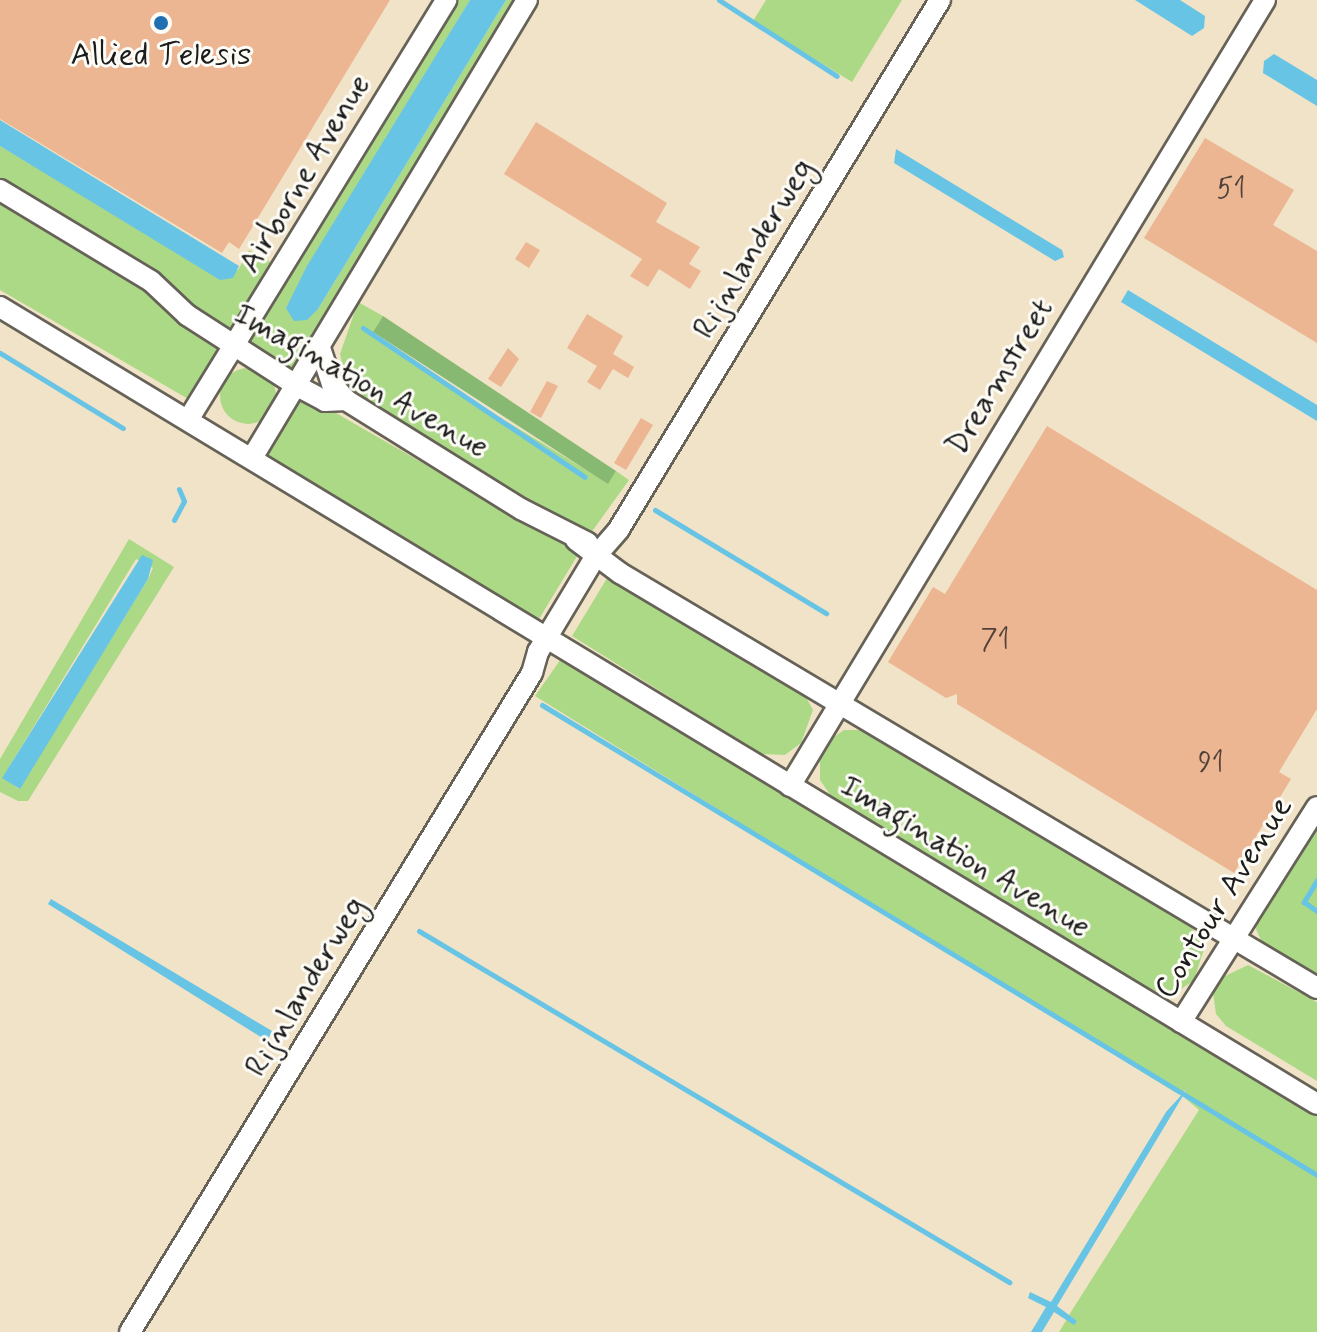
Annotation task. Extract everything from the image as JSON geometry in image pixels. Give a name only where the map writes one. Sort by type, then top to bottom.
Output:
[{"type":"street","name":"Airborne Avenue","points":[[188,420],[446,0]]},
{"type":"street","points":[[252,458],[527,0]]},
{"type":"street","name":"Rijnlanderweg","points":[[130,1332],[940,0]]},
{"type":"street","name":"Dreamstreet","points":[[790,786],[1265,0]]},
{"type":"street","name":"Imagination Avenue","points":[[0,190],[151,281],[233,347],[297,386],[325,401],[346,400],[632,576],[1317,988]]},
{"type":"street","name":"Imagination Avenue","points":[[0,307],[554,639],[790,786],[1317,1104]]},
{"type":"street","points":[[319,345],[332,384],[346,400]]},
{"type":"street","name":"Contour Avenue","points":[[1181,1022],[1232,938],[1254,912],[1317,807]]},
{"type":"green space","points":[[452,0],[470,0],[286,308],[318,309],[506,0],[522,0],[292,373],[245,346]]},
{"type":"green space","points":[[766,0],[902,0],[852,82],[753,21]]},
{"type":"green space","points":[[0,146],[84,196],[238,270],[249,250],[273,263],[228,338],[0,180]]},
{"type":"green space","points":[[0,200],[151,292],[223,344],[190,400],[0,290]]},
{"type":"green space","points":[[358,302],[383,316],[373,332],[481,406],[608,483],[616,471],[629,480],[588,537],[357,395],[345,376],[340,354]]},
{"type":"green space","points":[[383,316],[616,471],[608,484],[373,332]]},
{"type":"green space","points":[[248,368],[268,376],[276,396],[268,416],[248,424],[228,416],[220,396],[228,376]]},
{"type":"green space","points":[[303,394],[579,553],[539,619],[267,457]]},
{"type":"green space","points":[[129,539],[174,567],[28,801],[18,801],[0,792],[0,759]],"holes":[[[136,559],[153,568],[148,579],[19,789],[3,777]]]},
{"type":"green space","points":[[609,575],[802,690],[813,710],[801,743],[785,755],[761,754],[572,636]]},
{"type":"green space","points":[[563,656],[1317,1114],[1317,1332],[1059,1332],[1067,1319],[1077,1322],[1069,1315],[1199,1110],[1185,1098],[1186,1090],[1178,1094],[535,696]]},
{"type":"green space","points":[[844,730],[869,730],[1189,924],[1205,946],[1194,980],[1177,992],[1153,991],[831,796],[820,780],[820,760],[834,737]]},
{"type":"green space","points":[[1317,818],[1317,979],[1264,947],[1256,929],[1259,914]]},
{"type":"green space","points":[[1248,965],[1317,1002],[1317,1081],[1226,1026],[1216,1014],[1213,993],[1221,978]]},
{"type":"water","points":[[470,0],[506,0],[318,309],[307,320],[294,321],[286,308],[307,266]]},
{"type":"water","points":[[1135,0],[1180,0],[1205,16],[1204,28],[1192,36]]},
{"type":"water","points":[[1274,54],[1317,80],[1317,106],[1263,73],[1264,61]]},
{"type":"water","points":[[0,120],[239,266],[233,278],[220,280],[0,146]]},
{"type":"water","points":[[896,149],[1062,250],[1064,257],[1055,261],[894,163]]},
{"type":"water","points":[[1128,290],[1317,405],[1317,421],[1121,302]]},
{"type":"water","points":[[142,555],[153,560],[148,579],[20,789],[2,778]]},
{"type":"water","points":[[51,899],[272,1031],[267,1041],[48,904]]},
{"type":"water","points":[[1187,1089],[1057,1306],[1077,1321],[1074,1325],[1054,1312],[1042,1332],[1031,1332],[1046,1307],[1028,1298],[1030,1292],[1051,1302],[1166,1112]]},
{"type":"building","points":[[0,0],[390,0],[239,249],[229,242],[222,253],[0,119]]},
{"type":"building","points":[[536,122],[667,203],[656,222],[700,247],[689,264],[701,271],[690,289],[659,269],[648,287],[630,276],[642,259],[504,174]]},
{"type":"building","points":[[1205,138],[1294,190],[1273,225],[1317,251],[1317,343],[1144,238]]},
{"type":"building","points":[[526,242],[540,250],[529,268],[515,259]]},
{"type":"building","points":[[587,314],[623,336],[613,354],[634,367],[628,378],[613,369],[600,390],[587,382],[597,366],[567,348]]},
{"type":"building","points":[[508,348],[519,359],[501,387],[488,379]]},
{"type":"building","points":[[547,381],[558,386],[541,418],[530,412]]},
{"type":"building","points":[[641,418],[653,425],[626,470],[614,463]]},
{"type":"building","points":[[1047,426],[1317,590],[1317,709],[1279,772],[1291,779],[1234,873],[957,704],[957,694],[946,698],[888,662],[933,587],[945,594]]},
{"type":"waterway","points":[[719,0],[837,76]]},
{"type":"waterway","points":[[363,328],[585,477]]},
{"type":"waterway","points":[[0,353],[123,428]]},
{"type":"waterway","points":[[174,520],[184,501],[179,489]]},
{"type":"waterway","points":[[655,510],[826,613]]},
{"type":"waterway","points":[[542,705],[1317,1175]]},
{"type":"waterway","points":[[1317,880],[1304,902],[1317,911]]},
{"type":"waterway","points":[[419,931],[1009,1282]]},
{"type":"place","name":"Allied Telesis","points":[[161,23]]}]
